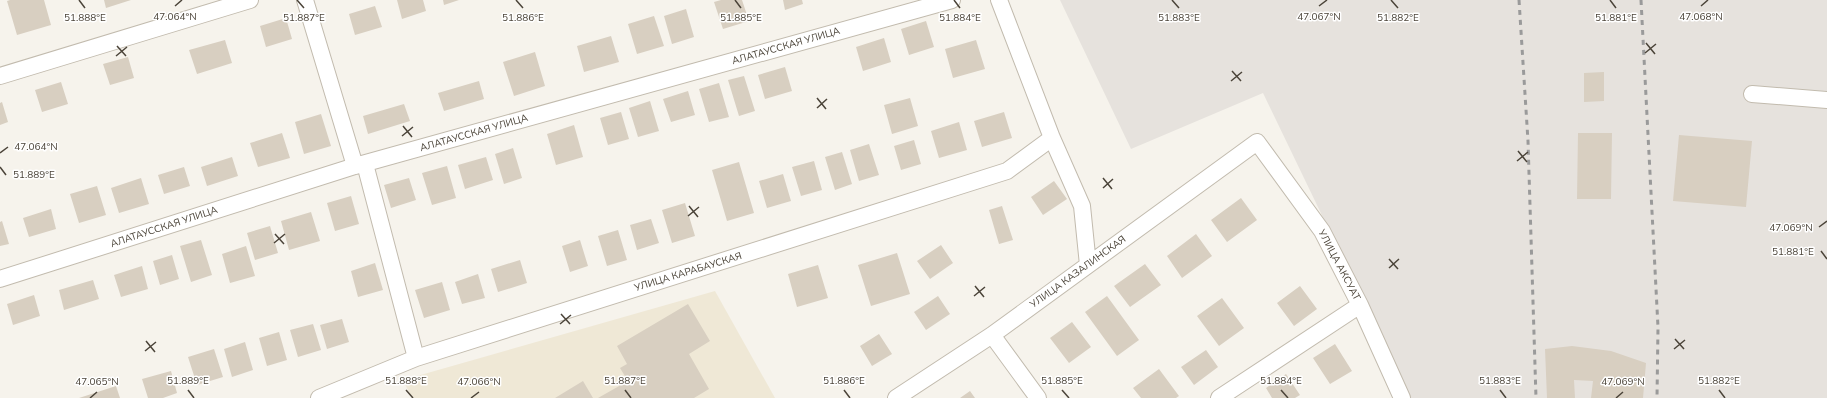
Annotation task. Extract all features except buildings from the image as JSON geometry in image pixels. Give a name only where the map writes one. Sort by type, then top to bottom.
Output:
[{"type":"street","points":[[0,76],[250,0]]},
{"type":"street","points":[[305,0],[360,165],[416,358]]},
{"type":"street","name":"АЛАТАУССКАЯ УЛИЦА","points":[[0,279],[360,165],[952,0]]},
{"type":"street","points":[[999,0],[1052,138],[1082,206],[1088,265]]},
{"type":"street","points":[[1752,94],[1827,100]]},
{"type":"street","name":"УЛИЦА КАРАБАУСКАЯ","points":[[319,398],[416,358],[1007,171],[1052,138]]},
{"type":"street","name":"УЛИЦА КАЗАЛИНСКАЯ","points":[[896,398],[992,335],[1257,142]]},
{"type":"street","name":"УЛИЦА АКСУАТ","points":[[1257,142],[1322,231],[1360,305],[1402,398]]},
{"type":"street","points":[[1219,398],[1360,305]]},
{"type":"street","points":[[992,335],[1038,398]]},
{"type":"shaded area","points":[[1060,0],[1827,0],[1827,398],[1410,398],[1263,93],[1131,149]]},
{"type":"shaded area","points":[[715,291],[775,398],[412,398],[403,380]]},
{"type":"railway","points":[[1519,0],[1528,141],[1536,398]]},
{"type":"railway","points":[[1641,0],[1658,327],[1657,398]]}]
